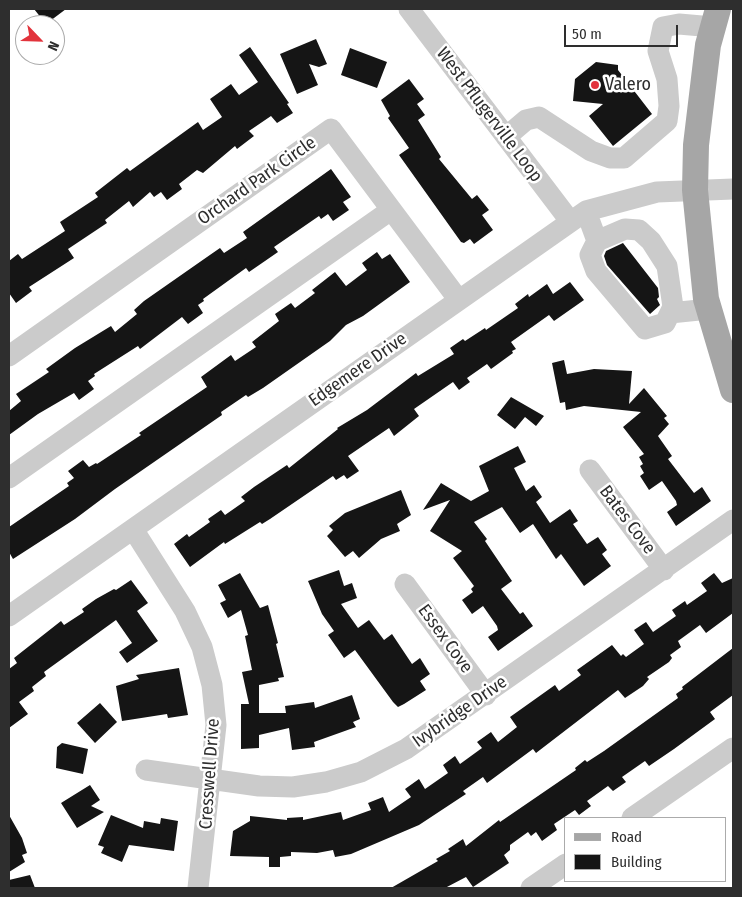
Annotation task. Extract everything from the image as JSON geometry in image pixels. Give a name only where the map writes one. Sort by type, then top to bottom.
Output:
[{"type":"main road","points":[[716,18],[708,45],[703,85],[696,145],[695,190],[700,246],[709,309],[733,390]]},
{"type":"street","name":"West Pflugerville Loop","points":[[409,9],[506,137],[578,216],[597,241]]},
{"type":"street","points":[[506,137],[526,120],[539,117],[591,151],[610,158],[624,158],[667,121],[669,106],[667,79],[658,51],[663,28],[716,18]]},
{"type":"street","name":"Orchard Park Circle","points":[[9,356],[331,129],[458,299]]},
{"type":"street","name":"Edgemere Drive","points":[[9,616],[578,216],[657,192],[733,189]]},
{"type":"street","points":[[9,478],[391,210]]},
{"type":"street","points":[[625,229],[639,230],[651,241],[667,266],[673,307],[665,323],[644,330],[596,271],[590,255],[597,241],[625,229]]},
{"type":"street","points":[[670,313],[709,309]]},
{"type":"street","name":"Bates Cove","points":[[590,470],[664,570]]},
{"type":"street","name":"Ivybridge Drive","points":[[146,770],[258,786],[292,787],[326,782],[361,772],[406,749],[486,695],[733,520]]},
{"type":"street","name":"Cresswell Drive","points":[[133,529],[186,611],[202,647],[212,685],[216,725],[212,779],[198,888]]},
{"type":"street","name":"Essex Cove","points":[[405,584],[486,695]]},
{"type":"street","points":[[633,817],[733,748]]},
{"type":"street","points":[[530,888],[564,865]]},
{"type":"building","points":[[34,9],[66,9],[58,15],[39,15]]},
{"type":"building","points":[[316,39],[327,64],[319,67],[309,64],[318,85],[297,94],[280,54]]},
{"type":"building","points":[[250,47],[289,103],[287,104],[293,113],[277,123],[271,116],[249,131],[254,136],[237,149],[235,146],[203,173],[197,170],[179,184],[182,189],[167,200],[161,192],[154,197],[150,192],[133,207],[129,201],[105,220],[107,223],[68,249],[74,258],[29,287],[32,291],[16,303],[9,293],[9,261],[18,254],[22,259],[65,231],[60,222],[98,197],[95,193],[127,168],[130,171],[198,122],[203,130],[222,117],[210,99],[231,84],[239,95],[258,82],[239,55]]},
{"type":"building","points":[[350,48],[387,62],[377,88],[341,75]]},
{"type":"building","points":[[596,62],[618,65],[618,70],[652,114],[613,146],[589,116],[603,104],[573,101],[575,79]]},
{"type":"building","points":[[409,79],[424,99],[417,104],[425,115],[418,120],[441,157],[439,159],[472,199],[477,195],[489,210],[482,215],[493,230],[474,244],[470,239],[464,243],[461,242],[399,155],[409,148],[388,118],[390,116],[381,100]]},
{"type":"building","points":[[331,169],[351,197],[343,202],[349,210],[333,221],[328,214],[321,219],[319,216],[274,247],[278,252],[249,272],[246,268],[203,299],[204,301],[198,305],[203,313],[188,324],[182,317],[140,349],[138,346],[94,374],[95,376],[88,381],[94,389],[79,400],[74,393],[38,414],[9,435],[9,411],[21,401],[16,394],[49,372],[46,369],[75,348],[111,326],[115,332],[137,314],[134,310],[144,301],[220,248],[224,253],[247,238],[243,232]]},
{"type":"building","points":[[623,243],[658,288],[659,297],[657,299],[660,305],[650,314],[607,265],[604,256],[606,251]]},
{"type":"building","points":[[377,252],[382,259],[390,254],[410,282],[363,316],[346,325],[330,341],[263,388],[248,397],[246,395],[221,412],[222,415],[75,519],[13,559],[9,552],[9,527],[69,486],[67,483],[74,478],[68,471],[83,460],[89,467],[97,464],[141,435],[139,433],[207,387],[201,377],[231,355],[235,361],[256,347],[252,342],[279,321],[275,314],[291,303],[295,308],[315,293],[312,290],[335,272],[346,286],[367,270],[362,263]]},
{"type":"building","points":[[570,282],[584,300],[554,321],[549,315],[511,342],[516,349],[512,351],[513,353],[491,369],[487,364],[467,378],[470,382],[459,390],[453,382],[414,409],[419,416],[394,436],[389,428],[348,456],[359,471],[347,479],[344,475],[336,480],[333,476],[262,524],[260,522],[225,544],[224,542],[190,567],[174,544],[187,534],[189,537],[210,522],[208,519],[221,510],[225,515],[245,501],[241,497],[254,487],[287,465],[289,468],[337,428],[367,410],[416,373],[418,376],[454,354],[450,348],[485,328],[486,330],[518,308],[515,304],[528,294],[529,297],[547,284],[553,294]]},
{"type":"building","points":[[564,360],[567,374],[594,369],[632,371],[629,404],[644,388],[667,416],[664,418],[669,424],[658,436],[672,456],[668,459],[694,493],[702,487],[711,501],[676,526],[667,512],[677,505],[676,501],[662,481],[649,490],[640,476],[644,473],[640,466],[643,464],[639,457],[644,454],[623,427],[641,412],[584,406],[566,410],[565,402],[560,403],[552,363]]},
{"type":"building","points":[[511,397],[544,416],[536,426],[525,417],[515,429],[497,415]]},
{"type":"building","points":[[518,446],[526,462],[514,468],[526,491],[534,485],[542,497],[536,502],[550,523],[570,509],[578,521],[573,524],[587,544],[598,537],[607,550],[602,554],[611,566],[584,586],[561,554],[556,559],[533,524],[520,533],[502,507],[474,522],[487,539],[485,541],[512,581],[501,589],[520,614],[523,612],[533,626],[498,651],[488,637],[498,630],[497,626],[483,606],[472,614],[462,600],[473,592],[471,589],[474,586],[453,558],[462,551],[430,531],[450,500],[423,510],[441,483],[471,501],[489,491],[479,466]]},
{"type":"building","points":[[401,490],[411,515],[397,524],[400,531],[381,539],[359,558],[353,551],[345,557],[327,536],[333,530],[329,526],[345,513]]},
{"type":"building","points":[[339,570],[344,586],[352,583],[357,598],[341,604],[358,628],[369,620],[384,640],[392,634],[412,664],[420,658],[430,674],[420,681],[426,690],[398,707],[355,650],[344,658],[328,635],[334,631],[322,614],[308,581]]},
{"type":"building","points":[[240,573],[260,608],[268,605],[278,643],[276,644],[284,677],[278,678],[279,681],[259,685],[259,713],[286,713],[285,706],[314,702],[315,708],[352,695],[360,719],[353,722],[356,727],[314,742],[315,747],[292,750],[289,728],[259,735],[259,748],[241,749],[241,704],[249,704],[242,672],[252,670],[245,636],[248,635],[241,610],[228,618],[220,603],[226,600],[218,585]]},
{"type":"building","points":[[714,573],[722,583],[733,578],[733,613],[706,633],[700,625],[678,641],[681,647],[670,655],[672,658],[669,662],[647,677],[649,679],[643,686],[625,698],[618,690],[536,753],[533,749],[487,783],[483,777],[463,791],[466,794],[419,825],[351,854],[335,857],[333,850],[317,853],[291,852],[291,856],[280,857],[280,867],[269,867],[269,857],[230,856],[233,831],[250,821],[250,816],[287,820],[287,818],[303,817],[303,820],[341,812],[343,820],[371,810],[368,803],[383,797],[389,812],[411,797],[405,789],[419,779],[425,789],[448,773],[443,765],[455,756],[460,764],[482,748],[477,742],[491,732],[498,742],[517,727],[510,717],[555,685],[559,691],[581,675],[577,670],[612,645],[621,656],[623,654],[626,657],[644,644],[634,630],[646,622],[653,632],[676,616],[672,610],[685,601],[687,605],[707,591],[701,583]]},
{"type":"building","points":[[131,580],[148,603],[137,611],[158,641],[127,663],[119,652],[132,643],[116,620],[44,672],[46,676],[32,687],[34,691],[19,702],[28,714],[9,728],[9,669],[17,663],[14,658],[61,621],[64,625],[84,612],[82,609],[96,599],[114,589],[116,590]]},
{"type":"building","points":[[733,648],[733,695],[710,712],[715,719],[674,749],[649,766],[645,761],[622,777],[626,782],[613,791],[608,786],[587,801],[591,806],[579,815],[575,810],[554,824],[557,830],[542,841],[536,832],[531,836],[528,832],[510,845],[510,850],[504,855],[509,863],[473,887],[466,877],[445,888],[391,888],[438,861],[436,859],[450,851],[448,849],[463,839],[466,846],[499,820],[500,822],[576,770],[575,768],[585,760],[587,762],[604,751],[678,698],[676,694],[683,689],[682,687]]},
{"type":"building","points":[[179,668],[188,715],[168,718],[167,714],[122,721],[116,686],[139,679],[136,675]]},
{"type":"building","points":[[100,703],[117,722],[95,743],[77,723]]},
{"type":"building","points":[[62,743],[88,749],[83,774],[56,768],[57,747]]},
{"type":"building","points":[[90,785],[100,800],[91,806],[104,812],[77,828],[61,803]]},
{"type":"building","points":[[9,815],[22,838],[27,853],[22,855],[25,862],[9,872]]},
{"type":"building","points":[[111,815],[143,828],[144,821],[160,824],[161,818],[178,821],[174,851],[129,845],[122,862],[101,853],[104,847],[98,845]]},
{"type":"building","points":[[30,875],[35,888],[9,888],[9,880]]},
{"type":"place","name":"Valero","points":[[595,85]]}]
